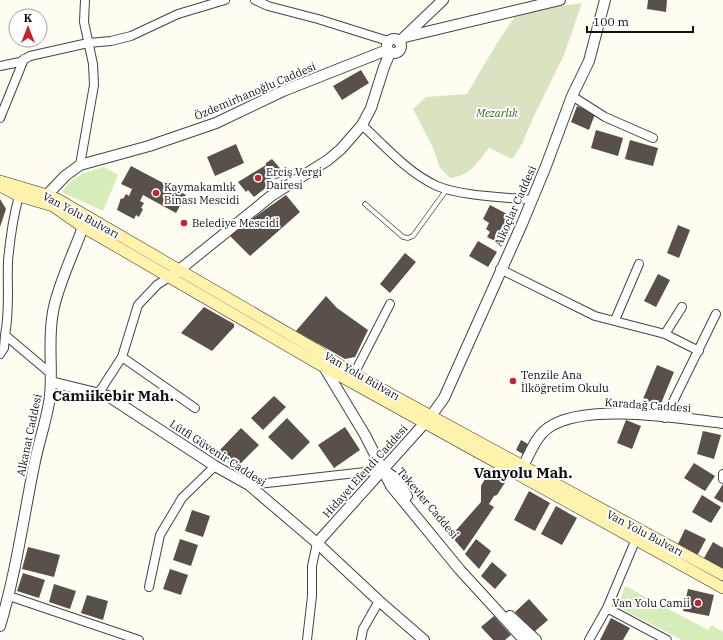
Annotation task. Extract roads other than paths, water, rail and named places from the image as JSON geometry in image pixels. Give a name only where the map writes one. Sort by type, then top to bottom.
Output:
[{"type":"main road","name":"Van Yolu Bulvarı","points":[[0,181],[47,194],[97,221],[315,349],[428,419],[523,466],[723,575]]},
{"type":"main road","points":[[0,186],[19,196],[53,206],[83,227],[280,340],[324,367],[428,419],[524,479],[723,588]]},
{"type":"street","points":[[80,166],[94,85],[93,64],[84,22],[85,0]]},
{"type":"street","points":[[0,66],[9,65],[24,60],[30,56],[88,43],[111,41],[131,36],[178,14],[225,0]]},
{"type":"street","points":[[255,0],[268,6],[318,19],[389,48],[395,54],[399,51],[402,39],[443,0]]},
{"type":"street","points":[[402,39],[560,0]]},
{"type":"street","name":"Alkoçlar Caddesi","points":[[428,419],[444,398],[546,166],[572,96],[589,61],[605,0]]},
{"type":"street","points":[[98,394],[122,357],[138,305],[157,285],[179,270],[200,251],[271,196],[328,160],[341,149],[362,125],[371,108],[389,48]]},
{"type":"street","name":"Özdemirhanoğlu Caddesi","points":[[47,194],[65,176],[80,166],[149,146],[216,123],[283,91],[389,48]]},
{"type":"street","points":[[0,118],[24,60]]},
{"type":"street","points":[[572,96],[605,117],[653,138]]},
{"type":"street","points":[[362,125],[418,175],[437,186],[448,189],[531,200]]},
{"type":"street","points":[[0,354],[4,348],[8,313],[8,261],[14,212],[19,196]]},
{"type":"street","name":"Alkanat Caddesi","points":[[0,626],[9,596],[26,515],[34,465],[49,402],[52,314],[55,301],[83,227]]},
{"type":"street","points":[[615,320],[639,264]]},
{"type":"street","points":[[500,269],[595,316],[666,334],[699,351]]},
{"type":"street","points":[[354,374],[390,304]]},
{"type":"street","points":[[666,334],[682,307]]},
{"type":"street","points":[[665,418],[716,314]]},
{"type":"street","points":[[5,336],[51,377]]},
{"type":"street","points":[[122,357],[195,408]]},
{"type":"street","name":"Tekevler Caddesi","points":[[324,367],[365,435],[383,470],[395,478],[417,509],[501,606],[536,640]]},
{"type":"street","name":"Lütfi Güvenir Caddesi","points":[[51,377],[98,394],[108,396],[215,466],[249,485],[317,543],[379,601],[424,640]]},
{"type":"street","name":"Karadağ Caddesi","points":[[523,466],[542,433],[549,427],[562,421],[581,416],[608,413],[723,423]]},
{"type":"street","name":"Hidayet Efendi Caddesi","points":[[317,543],[428,419]]},
{"type":"street","points":[[149,587],[160,535],[182,498],[215,466]]},
{"type":"street","points":[[249,485],[383,470],[391,486],[405,504],[460,570],[524,640]]},
{"type":"street","points":[[723,474],[723,479]]},
{"type":"street","points":[[589,640],[607,608],[636,539]]},
{"type":"street","points":[[307,640],[312,596],[312,566],[317,543]]},
{"type":"street","points":[[9,596],[139,640]]},
{"type":"street","points":[[362,640],[363,629],[379,601]]},
{"type":"street","points":[[607,608],[667,640]]},
{"type":"lane","points":[[365,204],[403,237],[408,238],[413,236],[448,189]]},
{"type":"place","name":"Erciş Vergi Dairesi","points":[[258,178]]},
{"type":"place","name":"Kaymakamlık Binası Mescidi","points":[[156,193]]},
{"type":"place","name":"Belediye Mescidi","points":[[184,223]]},
{"type":"place","name":"Tenzile Ana İlköğretim Okulu","points":[[513,381]]},
{"type":"place","name":"Van Yolu Camii","points":[[698,603]]},
{"type":"district","name":"Camiikebir Mah.","points":[[113,396]]},
{"type":"district","name":"Vanyolu Mah.","points":[[523,473]]},
{"type":"park label","name":"Mezarlık","points":[[497,113]]}]
